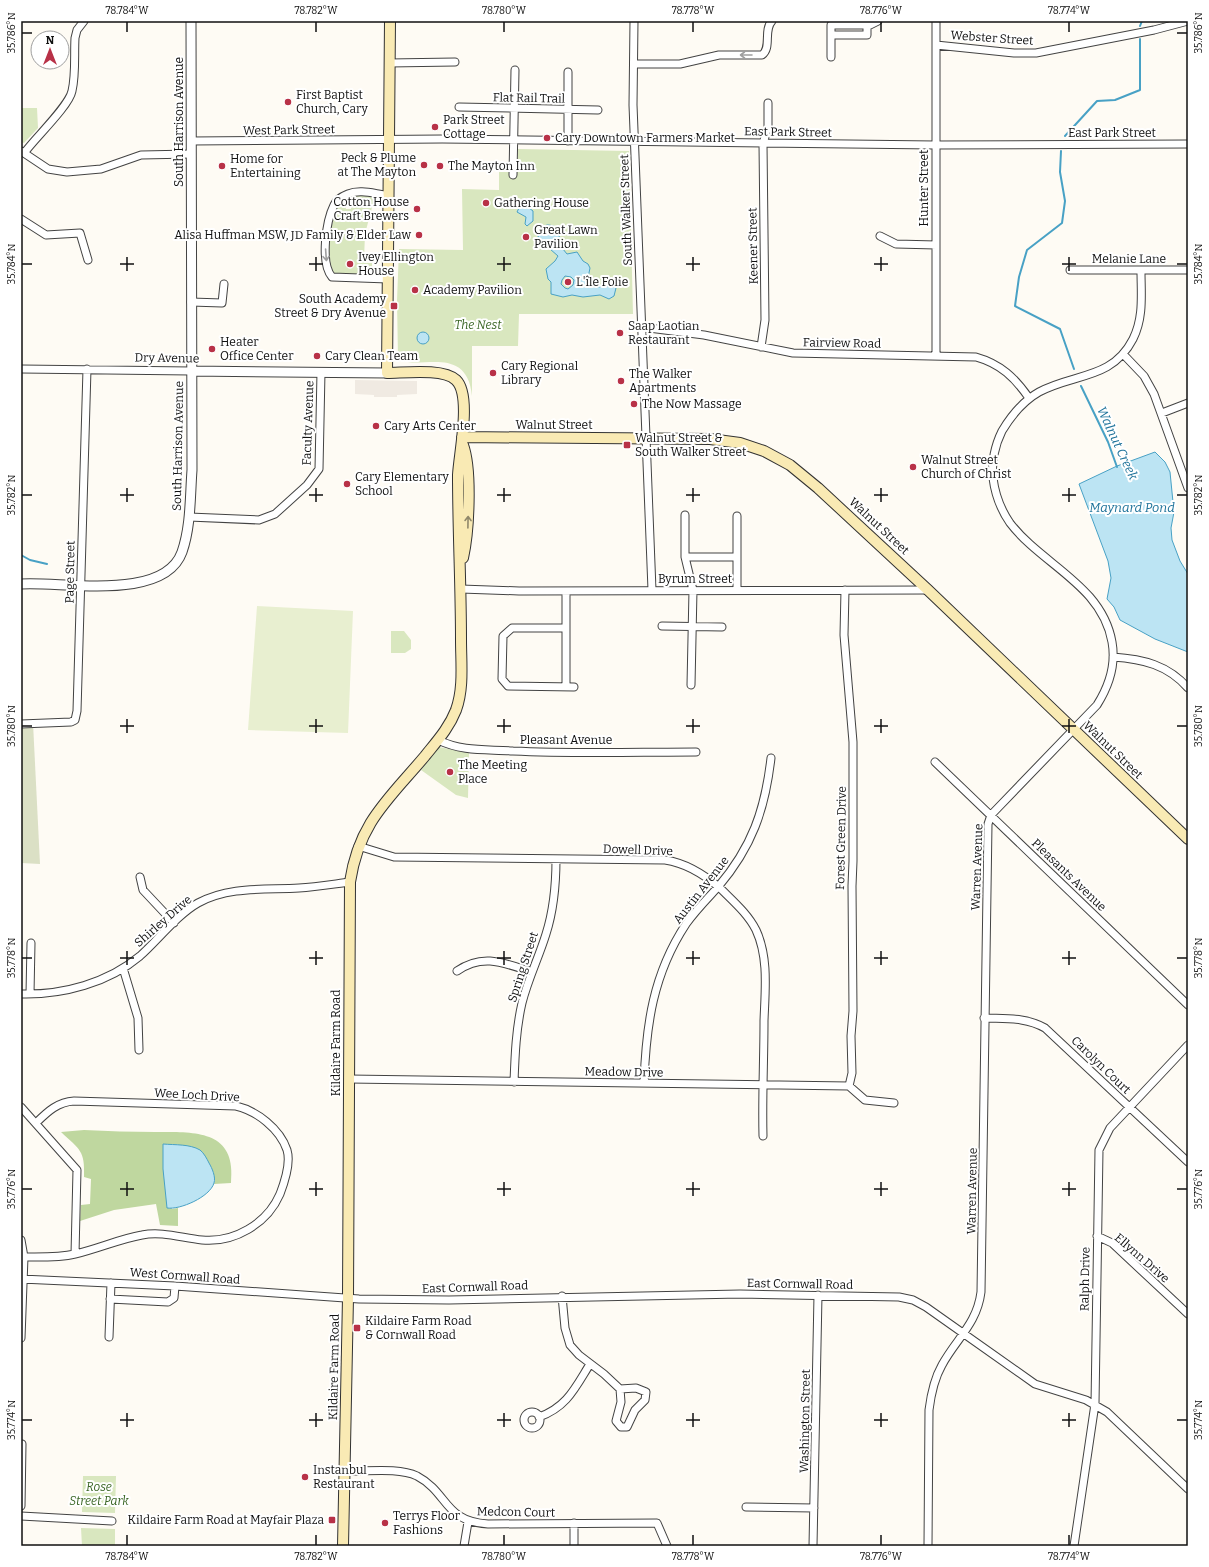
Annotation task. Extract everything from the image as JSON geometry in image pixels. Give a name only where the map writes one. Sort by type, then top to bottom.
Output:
[{"type":"main road","points":[[387,373],[387,195],[390,21]]},
{"type":"main road","name":"Dry Avenue","points":[[387,373],[439,373],[455,380]]},
{"type":"main road","name":"Kildaire Farm Road","points":[[343,1546],[348,1298],[350,882],[353,860],[367,827],[379,810],[438,740],[451,720],[461,686],[461,574],[458,515],[458,471],[462,439],[463,394],[455,380]]},
{"type":"main road","name":"Walnut Street","points":[[462,439],[646,438],[728,441],[764,451],[774,456],[796,470],[818,488],[928,590],[1188,839]]},
{"type":"street","points":[[84,21],[77,30],[75,38],[72,92],[66,104],[23,152],[48,169],[67,172],[101,169],[137,156],[191,154]]},
{"type":"street","name":"South Harrison Avenue","points":[[21,584],[135,584],[151,581],[163,575],[176,564],[182,552],[189,517],[192,470],[191,21]]},
{"type":"street","name":"South Walker Street","points":[[634,21],[634,141],[652,590]]},
{"type":"street","points":[[634,64],[680,64],[718,55],[762,55],[766,49],[768,26],[772,21]]},
{"type":"street","points":[[831,57],[832,25],[867,25],[878,21]]},
{"type":"street","name":"Hunter Street","points":[[936,21],[936,355]]},
{"type":"street","name":"Webster Street","points":[[936,45],[1014,53],[1036,53],[1154,30],[1188,21]]},
{"type":"street","points":[[389,63],[455,62]]},
{"type":"street","points":[[513,175],[515,70]]},
{"type":"street","points":[[568,72],[568,141]]},
{"type":"street","name":"Keener Street","points":[[761,347],[765,324],[762,144],[768,126],[768,103]]},
{"type":"street","name":"Flat Rail Trail","points":[[459,107],[598,110]]},
{"type":"street","name":"West Park Street","points":[[191,142],[388,140]]},
{"type":"street","name":"East Park Street","points":[[388,140],[634,141],[762,144],[935,145],[1188,144]]},
{"type":"street","points":[[387,195],[360,192],[345,196],[336,201],[325,238],[328,272],[332,277],[388,279]]},
{"type":"street","points":[[21,219],[46,235],[80,233],[88,260]]},
{"type":"street","points":[[880,236],[888,242],[899,245],[936,245]]},
{"type":"street","name":"Melanie Lane","points":[[1070,270],[1188,270]]},
{"type":"street","name":"Warren Avenue","points":[[928,1546],[930,1400],[939,1371],[978,1310],[981,1292],[987,832],[991,815],[1097,705],[1110,679],[1113,657],[1110,631],[1097,604],[1084,590],[1024,537],[1011,523],[997,498],[993,477],[993,464],[1000,436],[1008,421],[1029,398],[1048,388],[1098,373],[1110,366],[1123,354],[1132,340],[1139,324],[1141,306],[1141,271]]},
{"type":"street","points":[[191,302],[222,303],[224,284]]},
{"type":"street","name":"Fairview Road","points":[[641,327],[704,335],[793,353],[968,356],[991,362],[1016,380],[1029,398]]},
{"type":"street","points":[[1123,354],[1147,380],[1162,413],[1188,488]]},
{"type":"street","name":"Dry Avenue","points":[[21,369],[387,373]]},
{"type":"street","name":"Page Street","points":[[21,724],[71,722],[75,720],[77,711],[87,370]]},
{"type":"street","name":"Faculty Avenue","points":[[189,517],[260,520],[275,514],[307,485],[319,469],[321,372]]},
{"type":"street","points":[[1162,413],[1188,403]]},
{"type":"street","points":[[685,515],[685,557],[693,590],[691,685]]},
{"type":"street","points":[[736,516],[736,590]]},
{"type":"street","points":[[685,557],[736,557]]},
{"type":"street","name":"Byrum Street","points":[[461,590],[928,590]]},
{"type":"street","name":"Forest Green Drive","points":[[845,590],[844,636],[853,742],[853,1011],[851,1036],[852,1073],[849,1086]]},
{"type":"street","points":[[566,591],[566,686]]},
{"type":"street","points":[[662,626],[722,627]]},
{"type":"street","points":[[566,628],[512,628],[507,631],[503,636],[502,679],[508,686],[574,687]]},
{"type":"street","points":[[1113,657],[1142,659],[1156,664],[1174,674],[1188,688]]},
{"type":"street","name":"Pleasant Avenue","points":[[438,740],[456,747],[474,750],[565,753],[696,752]]},
{"type":"street","name":"Austin Avenue","points":[[644,1083],[648,1020],[658,983],[676,940],[686,923],[718,887],[741,857],[754,834],[764,804],[771,758]]},
{"type":"street","name":"Pleasants Avenue","points":[[936,762],[1188,1005]]},
{"type":"street","name":"Dowell Drive","points":[[358,846],[394,857],[673,861],[698,871],[718,887],[748,917],[756,929],[762,949],[765,977],[763,1136]]},
{"type":"street","name":"Spring Street","points":[[514,1082],[517,1027],[522,1002],[551,917],[556,888],[556,859]]},
{"type":"street","points":[[140,877],[143,890],[174,923]]},
{"type":"street","name":"Shirley Drive","points":[[21,994],[61,991],[82,986],[99,980],[123,968],[139,956],[198,903],[221,894],[245,890],[300,888],[350,882]]},
{"type":"street","points":[[30,994],[32,943]]},
{"type":"street","points":[[457,971],[466,964],[488,960],[498,961],[532,972]]},
{"type":"street","points":[[123,968],[138,1018],[139,1050]]},
{"type":"street","name":"Carolyn Court","points":[[984,1018],[1021,1019],[1030,1021],[1045,1028],[1188,1162]]},
{"type":"street","name":"Ralph Drive","points":[[1074,1546],[1095,1404],[1099,1150],[1110,1128],[1188,1045]]},
{"type":"street","name":"Meadow Drive","points":[[349,1079],[849,1086]]},
{"type":"street","points":[[849,1086],[865,1100],[894,1103]]},
{"type":"street","name":"Wee Loch Drive","points":[[23,1257],[74,1254],[143,1234],[161,1234],[212,1240],[227,1238],[246,1231],[263,1218],[276,1202],[286,1173],[287,1151],[282,1138],[255,1114],[236,1106],[68,1101],[51,1108],[36,1123]]},
{"type":"street","points":[[21,1107],[77,1170],[74,1254]]},
{"type":"street","name":"Ellynn Drive","points":[[1097,1236],[1112,1242],[1188,1314]]},
{"type":"street","points":[[21,1240],[23,1257],[21,1338]]},
{"type":"street","name":"West Cornwall Road","points":[[22,1279],[175,1286],[348,1298]]},
{"type":"street","points":[[108,1337],[111,1283]]},
{"type":"street","points":[[110,1299],[168,1302],[174,1298],[175,1286]]},
{"type":"street","name":"East Cornwall Road","points":[[348,1298],[433,1300],[562,1296],[740,1294],[892,1296],[906,1298],[926,1307],[1035,1384],[1095,1404],[1106,1412],[1188,1489]]},
{"type":"street","points":[[562,1296],[565,1328],[568,1341],[576,1352],[620,1389],[641,1389],[646,1394],[645,1400],[635,1410],[630,1424],[627,1427],[621,1427],[616,1421],[620,1408],[620,1389]]},
{"type":"street","name":"Washington Street","points":[[813,1546],[818,1296]]},
{"type":"street","points":[[539,1417],[555,1410],[563,1403],[590,1364]]},
{"type":"street","points":[[21,1506],[22,1444]]},
{"type":"street","name":"Medcon Court","points":[[344,1471],[391,1472],[413,1475],[428,1484],[452,1511],[468,1522],[488,1524],[657,1523],[667,1546]]},
{"type":"street","points":[[746,1507],[814,1508]]},
{"type":"street","points":[[21,1516],[112,1521]]},
{"type":"street","points":[[464,1546],[468,1522]]},
{"type":"street","points":[[574,1523],[574,1546]]},
{"type":"green space","points":[[21,108],[37,108],[38,128],[24,143],[21,142]]},
{"type":"green space","name":"The Nest","points":[[518,149],[629,151],[633,314],[519,314],[518,346],[472,346],[472,396],[468,379],[461,369],[451,364],[439,362],[406,362],[398,358],[397,301],[399,249],[463,250],[462,189],[499,190],[499,172],[518,172]]},
{"type":"green space","points":[[354,195],[375,196],[365,234],[364,260],[365,263],[372,263],[372,277],[332,274],[328,245],[336,206],[342,202],[345,203],[346,209],[351,209],[351,199]]},
{"type":"green space","points":[[257,606],[353,611],[348,733],[248,730]]},
{"type":"green space","points":[[391,631],[404,631],[411,640],[411,649],[405,653],[391,653]]},
{"type":"green space","points":[[21,723],[33,723],[40,864],[21,863]]},
{"type":"green space","points":[[439,747],[469,753],[468,798],[456,795],[421,770]]},
{"type":"green space","points":[[84,1130],[184,1132],[210,1137],[220,1143],[227,1152],[231,1165],[231,1183],[214,1184],[215,1179],[163,1162],[172,1209],[178,1208],[178,1226],[160,1225],[156,1204],[114,1210],[80,1221],[81,1205],[90,1204],[91,1179],[84,1177],[84,1161],[80,1151],[61,1132]]},
{"type":"green space","name":"Rose Street Park","points":[[83,1476],[116,1476],[115,1513],[82,1512]]},
{"type":"green space","name":"Rose Street Park","points":[[81,1528],[115,1529],[115,1546],[82,1546]]},
{"type":"shaded area","points":[[355,380],[417,381],[417,394],[397,395],[397,397],[374,397],[374,395],[355,394]]},
{"type":"water","points":[[520,206],[529,208],[533,211],[533,221],[527,226],[525,224],[526,217],[517,212]]},
{"type":"water","points":[[551,225],[557,228],[559,233],[558,243],[567,254],[577,252],[583,261],[588,264],[590,268],[587,283],[595,287],[612,286],[616,288],[614,296],[609,299],[600,295],[583,297],[572,295],[563,297],[551,294],[551,282],[548,279],[546,269],[558,256],[550,249],[550,247],[541,243],[538,237],[541,228]],"holes":[[[565,276],[571,277],[574,280],[573,285],[568,289],[565,288],[561,284],[562,280]]]},
{"type":"water","points":[[421,332],[425,332],[429,338],[425,344],[421,344],[417,340],[417,336]]},
{"type":"water","name":"Maynard Pond","points":[[1155,452],[1165,462],[1170,472],[1174,512],[1171,528],[1172,540],[1180,561],[1188,574],[1188,652],[1155,639],[1120,620],[1114,607],[1107,599],[1111,578],[1108,561],[1079,484],[1117,466]]},
{"type":"water","points":[[163,1144],[192,1147],[203,1153],[211,1167],[214,1183],[207,1193],[201,1198],[187,1205],[167,1208],[163,1169]]},
{"type":"waterway","name":"Walnut Creek","points":[[1140,26],[1142,21]]},
{"type":"waterway","name":"Walnut Creek","points":[[1065,136],[1097,101],[1115,100],[1140,90],[1140,39]]},
{"type":"waterway","name":"Walnut Creek","points":[[1061,151],[1060,172],[1065,201],[1062,223],[1027,250],[1019,277],[1015,306],[1060,329],[1074,369]]},
{"type":"waterway","name":"Walnut Creek","points":[[1081,386],[1108,442],[1117,467]]},
{"type":"waterway","points":[[21,555],[30,560],[47,564]]},
{"type":"place","name":"First Baptist Church, Cary","points":[[288,102]]},
{"type":"place","name":"Park Street Cottage","points":[[435,127]]},
{"type":"place","name":"Cary Downtown Farmers Market","points":[[547,138]]},
{"type":"place","name":"Peck & Plume at The Mayton","points":[[424,165]]},
{"type":"place","name":"Home for Entertaining","points":[[222,166]]},
{"type":"place","name":"The Mayton Inn","points":[[440,166]]},
{"type":"place","name":"Gathering House","points":[[486,203]]},
{"type":"place","name":"Cotton House Craft Brewers","points":[[417,209]]},
{"type":"place","name":"Alisa Huffman MSW, JD Family & Elder Law","points":[[419,235]]},
{"type":"place","name":"Great Lawn Pavilion","points":[[526,237]]},
{"type":"place","name":"Ivey Ellington House","points":[[350,264]]},
{"type":"place","name":"L'île Folie","points":[[568,282]]},
{"type":"place","name":"Academy Pavilion","points":[[415,290]]},
{"type":"place","name":"South Academy Street & Dry Avenue","points":[[394,306]]},
{"type":"place","name":"Saap Laotian Restaurant","points":[[620,333]]},
{"type":"place","name":"Heater Office Center","points":[[212,349]]},
{"type":"place","name":"Cary Clean Team","points":[[317,356]]},
{"type":"place","name":"Cary Regional Library","points":[[493,373]]},
{"type":"place","name":"The Walker Apartments","points":[[621,381]]},
{"type":"place","name":"The Now Massage","points":[[634,404]]},
{"type":"place","name":"Cary Arts Center","points":[[376,426]]},
{"type":"place","name":"Walnut Street & South Walker Street","points":[[627,445]]},
{"type":"place","name":"Walnut Street Church of Christ","points":[[913,467]]},
{"type":"place","name":"Cary Elementary School","points":[[347,484]]},
{"type":"place","name":"The Meeting Place","points":[[450,772]]},
{"type":"place","name":"Kildaire Farm Road & Cornwall Road","points":[[357,1328]]},
{"type":"place","name":"Instanbul Restaurant","points":[[305,1477]]},
{"type":"place","name":"Kildaire Farm Road at Mayfair Plaza","points":[[332,1520]]},
{"type":"place","name":"Terrys Floor Fashions","points":[[385,1523]]}]
